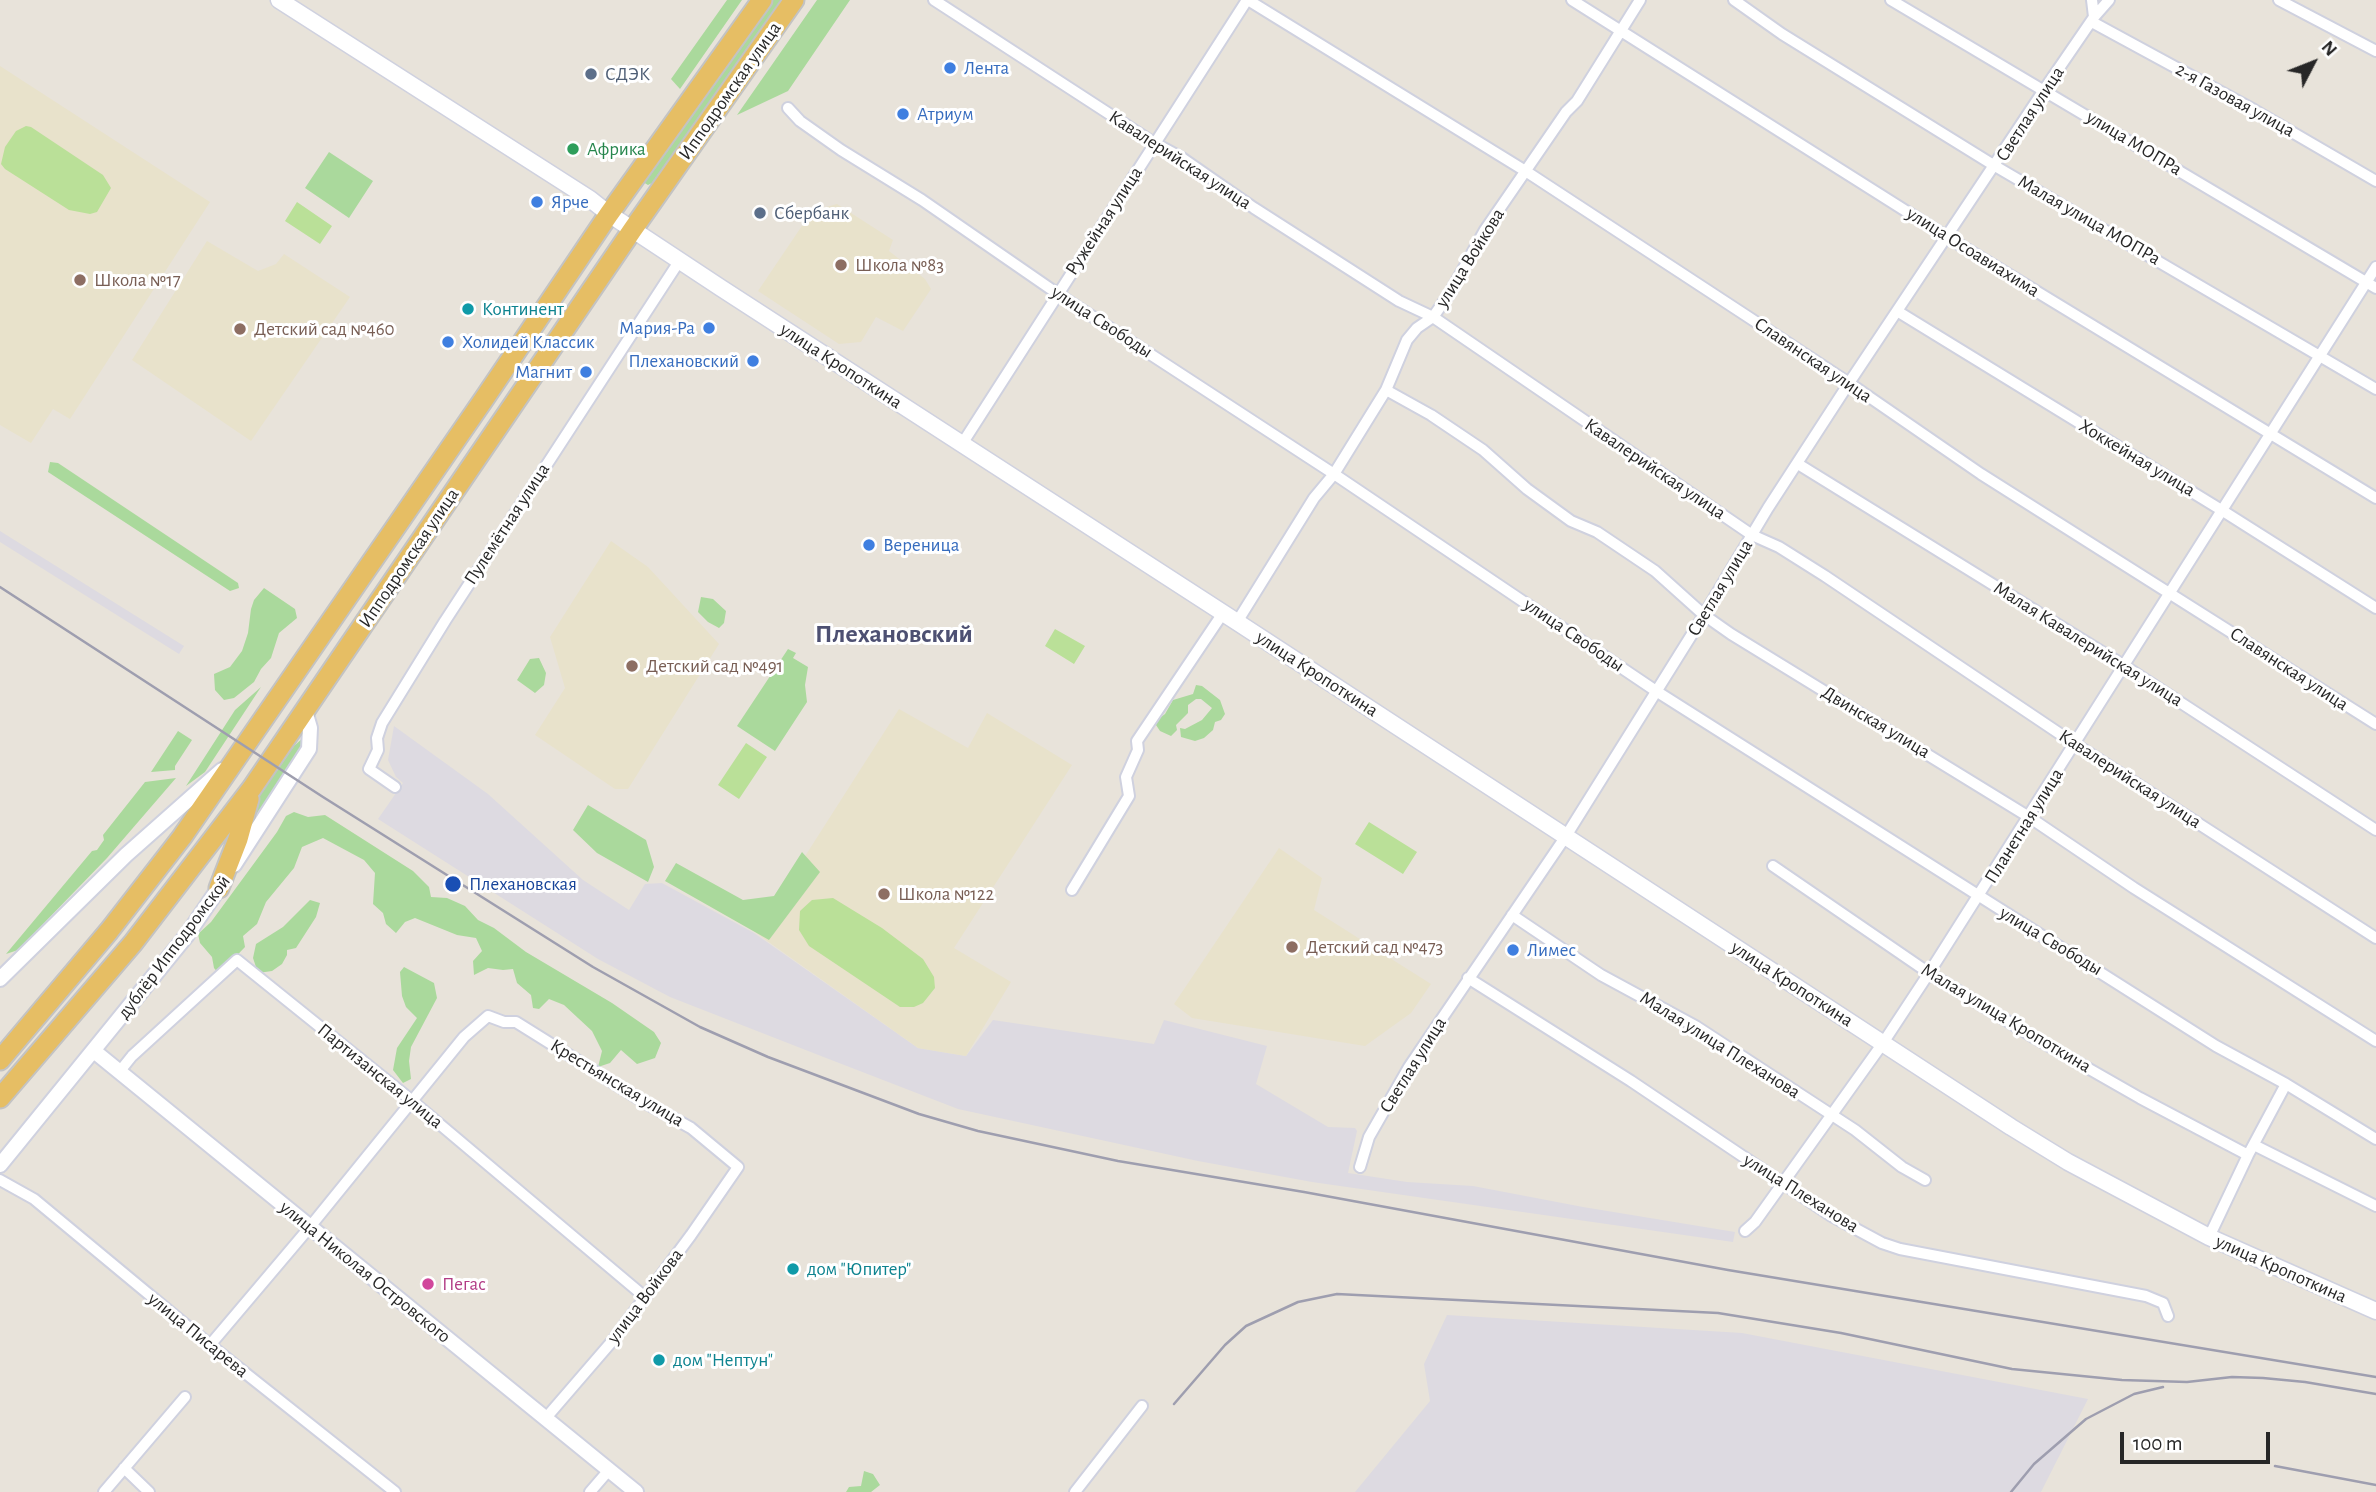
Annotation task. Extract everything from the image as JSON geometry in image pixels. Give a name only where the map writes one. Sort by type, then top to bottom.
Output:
[{"type":"highway","name":"Ипподромская улица","points":[[0,1060],[117,921],[182,837],[485,399],[609,214],[762,0]]},
{"type":"highway","name":"Ипподромская улица","points":[[0,1098],[133,943],[252,788],[633,229],[794,0]]},
{"type":"highway","points":[[219,887],[238,839],[252,788]]},
{"type":"main road","name":"улица Кропоткина","points":[[279,0],[590,199],[962,444],[2068,1162],[2209,1237],[2376,1311]]},
{"type":"street","name":"Кавалерийская улица","points":[[934,0],[1154,143],[1182,158],[1254,208],[1399,301],[1433,317],[1752,535],[1779,547],[1825,576],[2075,744],[2376,938]]},
{"type":"street","name":"Ружейная улица","points":[[962,444],[1247,0]]},
{"type":"street","name":"Славянская улица","points":[[1247,0],[1527,172],[1849,383],[1982,474],[2376,724]]},
{"type":"street","name":"улица Осоавиахима","points":[[1572,0],[1947,237],[2376,498]]},
{"type":"street","name":"улица Войкова","points":[[1072,890],[1129,796],[1126,777],[1138,750],[1137,741],[1334,474],[1386,390],[1407,340],[1417,328],[1433,317],[1450,293],[1485,230],[1566,112],[1577,101],[1640,0]]},
{"type":"street","name":"Малая улица МОПРа","points":[[1734,0],[1782,34],[1996,166],[2376,389]]},
{"type":"street","name":"улица МОПРа","points":[[1891,0],[2371,285]]},
{"type":"street","points":[[2092,0],[2093,19]]},
{"type":"street","name":"Светлая улица","points":[[1360,1167],[1369,1137],[1409,1067],[1566,836],[1752,535],[1896,311],[1996,166],[2044,90],[2109,0]]},
{"type":"street","points":[[2279,0],[2376,51]]},
{"type":"street","name":"2-я Газовая улица","points":[[2093,19],[2376,181]]},
{"type":"street","name":"улица Свободы","points":[[788,108],[800,121],[841,150],[922,200],[1058,294],[1334,474],[1656,691],[2216,1045],[2376,1139]]},
{"type":"street","name":"Пулемётная улица","points":[[394,786],[369,769],[378,750],[377,738],[382,723],[467,586],[680,260]]},
{"type":"street","name":"Планетная улица","points":[[1745,1231],[1755,1222],[1930,973],[2318,356],[2371,285],[2376,267]]},
{"type":"street","name":"Хоккейная улица","points":[[1896,311],[2223,510],[2376,607]]},
{"type":"street","name":"Двинская улица","points":[[1386,390],[1431,415],[1483,450],[1527,489],[1571,521],[1597,532],[1655,571],[1704,615],[1731,634],[2029,817],[2134,888],[2376,1041]]},
{"type":"street","name":"Малая Кавалерийская улица","points":[[1798,464],[2123,665],[2376,830]]},
{"type":"street","name":"дублёр Ипподромской","points":[[0,1165],[187,935],[309,749],[310,728],[305,711]]},
{"type":"street","points":[[2,973],[126,855],[234,759]]},
{"type":"street","name":"Малая улица Кропоткина","points":[[1773,866],[1930,973],[2035,1038],[2251,1150],[2376,1206]]},
{"type":"street","name":"Малая улица Плеханова","points":[[1511,915],[1601,975],[1697,1027],[1855,1130],[1902,1167],[1925,1180]]},
{"type":"street","name":"Партизанская улица","points":[[120,1071],[132,1056],[237,960],[411,1100],[645,1297]]},
{"type":"street","name":"улица Плеханова","points":[[1468,978],[1631,1081],[1830,1215],[1891,1246],[2146,1296],[2163,1303],[2168,1316]]},
{"type":"street","name":"Крестьянская улица","points":[[411,1100],[464,1037],[488,1016],[504,1022],[516,1022],[644,1102],[691,1128],[738,1167]]},
{"type":"street","name":"улица Николая Островского","points":[[94,1051],[636,1492]]},
{"type":"street","points":[[2209,1237],[2286,1084]]},
{"type":"street","points":[[210,1345],[310,1228],[411,1100]]},
{"type":"street","name":"улица Войкова","points":[[545,1419],[614,1339],[738,1167]]},
{"type":"street","name":"улица Писарева","points":[[0,1180],[33,1199],[210,1345],[395,1492]]},
{"type":"street","points":[[104,1492],[185,1397]]},
{"type":"street","points":[[1075,1492],[1142,1406]]},
{"type":"street","points":[[124,1468],[149,1492]]},
{"type":"street","points":[[590,1492],[609,1470]]},
{"type":"shaded area","name":"Школа №17","points":[[0,66],[210,202],[70,419],[53,409],[31,443],[0,425]]},
{"type":"shaded area","name":"Школа №83","points":[[837,204],[893,240],[889,251],[925,279],[931,289],[903,331],[876,317],[861,342],[839,344],[758,291],[812,211]]},
{"type":"shaded area","name":"Детский сад №460","points":[[207,241],[258,271],[276,264],[284,254],[350,297],[251,441],[132,360]]},
{"type":"shaded area","points":[[0,531],[184,646],[179,654],[0,542]]},
{"type":"shaded area","name":"Детский сад №491","points":[[611,541],[648,567],[719,644],[628,789],[615,789],[535,735],[565,688],[550,637]]},
{"type":"shaded area","name":"Школа №122","points":[[899,709],[968,748],[987,713],[1072,765],[954,948],[1011,982],[966,1056],[918,1048],[756,933]]},
{"type":"shaded area","points":[[394,726],[488,794],[583,880],[629,910],[645,884],[662,883],[754,933],[918,1048],[966,1056],[993,1020],[1154,1044],[1164,1020],[1267,1046],[1256,1084],[1328,1127],[1355,1128],[1357,1131],[1348,1173],[1407,1182],[1473,1186],[1735,1232],[1733,1242],[1312,1182],[1198,1161],[958,1109],[670,997],[598,959],[378,819],[403,783],[396,777],[388,760]]},
{"type":"shaded area","name":"Детский сад №473","points":[[1279,848],[1322,878],[1314,910],[1431,984],[1411,1013],[1365,1046],[1192,1018],[1174,1004]]},
{"type":"shaded area","points":[[1447,1315],[1742,1333],[2088,1399],[2041,1492],[1355,1492],[1430,1401],[1424,1364]]},
{"type":"green space","points":[[727,0],[742,0],[680,89],[671,79]]},
{"type":"green space","points":[[768,0],[782,0],[652,183],[648,185],[643,182]]},
{"type":"green space","points":[[817,0],[850,0],[788,91],[737,115]]},
{"type":"green space","points":[[26,126],[103,175],[111,188],[97,212],[90,214],[69,210],[5,169],[1,164],[5,147],[16,131]]},
{"type":"green space","points":[[329,152],[373,181],[349,218],[305,188]]},
{"type":"green space","points":[[297,202],[332,226],[320,244],[285,221]]},
{"type":"green space","points":[[50,462],[58,463],[238,583],[239,588],[230,591],[48,472]]},
{"type":"green space","points":[[264,588],[295,609],[297,618],[279,633],[271,658],[254,682],[234,698],[224,700],[215,690],[214,674],[230,667],[242,651],[254,600]]},
{"type":"green space","points":[[701,597],[713,599],[726,611],[724,623],[719,628],[698,612]]},
{"type":"green space","points":[[1055,629],[1085,646],[1074,664],[1045,646]]},
{"type":"green space","points":[[788,649],[796,653],[793,658],[808,667],[805,685],[807,702],[775,751],[737,726]]},
{"type":"green space","points":[[539,658],[546,673],[544,685],[535,693],[517,680],[530,659]]},
{"type":"green space","points":[[1196,685],[1202,686],[1220,700],[1225,714],[1221,720],[1215,722],[1213,730],[1204,738],[1195,741],[1181,737],[1180,728],[1185,729],[1202,720],[1212,708],[1201,699],[1196,699],[1188,705],[1188,713],[1176,725],[1177,730],[1171,736],[1160,731],[1156,725],[1157,720],[1165,714],[1173,700],[1193,694]]},
{"type":"green space","points":[[261,687],[205,772],[186,786],[235,710]]},
{"type":"green space","points":[[178,731],[192,740],[175,770],[151,772]]},
{"type":"green space","points":[[305,736],[298,753],[251,825],[258,798],[294,746]]},
{"type":"green space","points":[[746,743],[767,757],[739,799],[718,785]]},
{"type":"green space","points":[[176,778],[107,858],[18,950],[6,954],[92,851],[97,850],[104,840],[103,835],[145,782]]},
{"type":"green space","points":[[588,805],[646,840],[654,867],[648,882],[597,853],[573,830]]},
{"type":"green space","points":[[294,812],[308,817],[325,815],[413,871],[429,887],[431,897],[447,898],[465,906],[478,920],[494,928],[526,952],[612,1003],[654,1032],[661,1043],[655,1058],[637,1064],[621,1050],[610,1063],[598,1067],[602,1051],[592,1031],[564,1005],[549,999],[539,1009],[533,1008],[531,995],[517,983],[513,969],[488,968],[474,975],[473,961],[482,951],[476,938],[457,935],[415,918],[405,922],[396,933],[386,924],[383,913],[373,904],[375,873],[364,860],[323,838],[302,847],[294,868],[266,902],[257,924],[243,936],[245,947],[219,974],[214,968],[212,957],[200,943],[198,934],[211,922],[286,816]]},
{"type":"green space","points":[[1369,822],[1417,852],[1403,874],[1355,844]]},
{"type":"green space","points":[[802,852],[820,872],[769,940],[665,881],[676,863],[743,900],[774,896]]},
{"type":"green space","points":[[833,898],[882,928],[923,959],[934,977],[935,988],[923,1003],[914,1007],[900,1007],[809,946],[799,930],[800,911],[812,900]]},
{"type":"green space","points":[[310,900],[320,903],[316,917],[296,948],[287,950],[282,964],[272,971],[258,973],[253,958],[256,944],[283,927]]},
{"type":"green space","points":[[404,967],[434,983],[437,998],[411,1047],[411,1079],[403,1083],[393,1070],[397,1048],[417,1018],[406,1007],[402,996],[400,972]]},
{"type":"green space","points":[[864,1471],[873,1474],[880,1485],[871,1492],[846,1492],[849,1487],[861,1486]]},
{"type":"railway","points":[[0,587],[323,797],[593,967],[700,1027],[768,1057],[919,1114],[978,1131],[1118,1161],[1304,1192],[1728,1270],[2376,1377]]},
{"type":"railway","points":[[1174,1404],[1225,1345],[1246,1326],[1298,1302],[1337,1294],[1718,1313],[1841,1333],[2012,1369],[2122,1380],[2187,1382],[2232,1377],[2263,1378],[2376,1394]]},
{"type":"railway","points":[[2011,1492],[2034,1464],[2086,1419],[2134,1394],[2163,1387]]},
{"type":"railway","points":[[2275,1466],[2376,1485]]},
{"type":"place","name":"Лента","points":[[950,68]]},
{"type":"place","name":"СДЭК","points":[[591,74]]},
{"type":"place","name":"Атриум","points":[[903,114]]},
{"type":"place","name":"Африка","points":[[573,149]]},
{"type":"place","name":"Ярче","points":[[537,202]]},
{"type":"place","name":"Сбербанк","points":[[760,213]]},
{"type":"place","name":"Школа №83","points":[[841,265]]},
{"type":"place","name":"Школа №17","points":[[80,280]]},
{"type":"place","name":"Континент","points":[[468,309]]},
{"type":"place","name":"Мария-Ра","points":[[709,328]]},
{"type":"place","name":"Детский сад №460","points":[[240,329]]},
{"type":"place","name":"Холидей Классик","points":[[448,342]]},
{"type":"place","name":"Плехановский","points":[[753,361]]},
{"type":"place","name":"Магнит","points":[[586,372]]},
{"type":"place","name":"Вереница","points":[[869,545]]},
{"type":"place","name":"Детский сад №491","points":[[632,666]]},
{"type":"place","name":"Плехановская","points":[[453,884]]},
{"type":"place","name":"Школа №122","points":[[884,894]]},
{"type":"place","name":"Детский сад №473","points":[[1292,947]]},
{"type":"place","name":"Лимес","points":[[1513,950]]},
{"type":"place","name":"дом \"Юпитер\"","points":[[793,1269]]},
{"type":"place","name":"Пегас","points":[[428,1284]]},
{"type":"place","name":"дом \"Нептун\"","points":[[659,1360]]},
{"type":"district","name":"Плехановский","points":[[894,634]]}]
